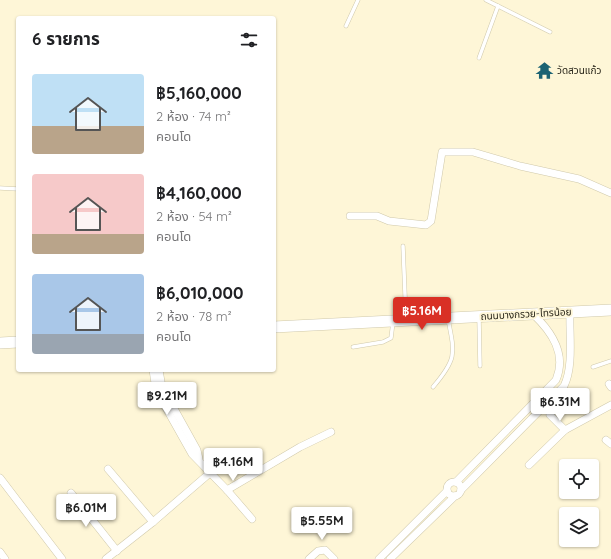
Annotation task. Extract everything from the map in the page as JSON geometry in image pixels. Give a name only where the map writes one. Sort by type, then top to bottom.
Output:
[{"type":"main road","name":"ถนนบางกรวย-ไทรน้อย","points":[[276,327],[611,310]]},
{"type":"main road","points":[[0,343],[16,342]]},
{"type":"street","points":[[350,216],[377,216],[389,221],[426,225],[431,221],[442,152],[473,152],[520,166],[579,179],[611,193]]},
{"type":"street","points":[[379,559],[427,517],[455,496],[564,386],[569,376],[570,312]]},
{"type":"street","points":[[390,559],[427,517],[447,491],[449,483],[456,482],[556,380],[560,370],[559,350],[546,326],[533,314]]},
{"type":"street","points":[[559,350],[569,349]]},
{"type":"street","points":[[154,372],[159,389],[197,450],[199,459],[252,519]]},
{"type":"street","points":[[159,372],[159,389]]},
{"type":"street","points":[[537,398],[544,406]]},
{"type":"street","points":[[529,465],[565,430],[611,405]]},
{"type":"street","points":[[550,416],[565,430]]},
{"type":"street","points":[[227,490],[300,447],[331,432]]},
{"type":"street","points":[[496,440],[502,448]]},
{"type":"street","points":[[108,469],[153,522]]},
{"type":"street","points":[[106,559],[153,522],[211,472]]},
{"type":"street","points":[[0,478],[3,488],[62,559]]},
{"type":"street","points":[[456,482],[460,485],[460,490]]},
{"type":"street","points":[[447,491],[450,495],[455,496]]},
{"type":"street","points":[[71,493],[116,551]]},
{"type":"street","points":[[309,559],[318,550],[325,550],[334,559]]},
{"type":"street","points":[[0,552],[5,559]]},
{"type":"lane","points":[[346,26],[358,0]]},
{"type":"lane","points":[[486,0],[496,3],[550,32]]},
{"type":"lane","points":[[478,58],[496,3]]},
{"type":"lane","points":[[0,188],[16,189]]},
{"type":"lane","points":[[403,246],[406,320]]},
{"type":"lane","points":[[479,316],[480,366]]},
{"type":"lane","points":[[433,387],[445,373],[454,356],[448,318]]},
{"type":"lane","points":[[353,347],[383,342],[391,338],[393,321]]},
{"type":"lane","points":[[593,367],[611,361]]},
{"type":"place","name":"วัดสวนแก้ว","points":[[544,70]]}]
